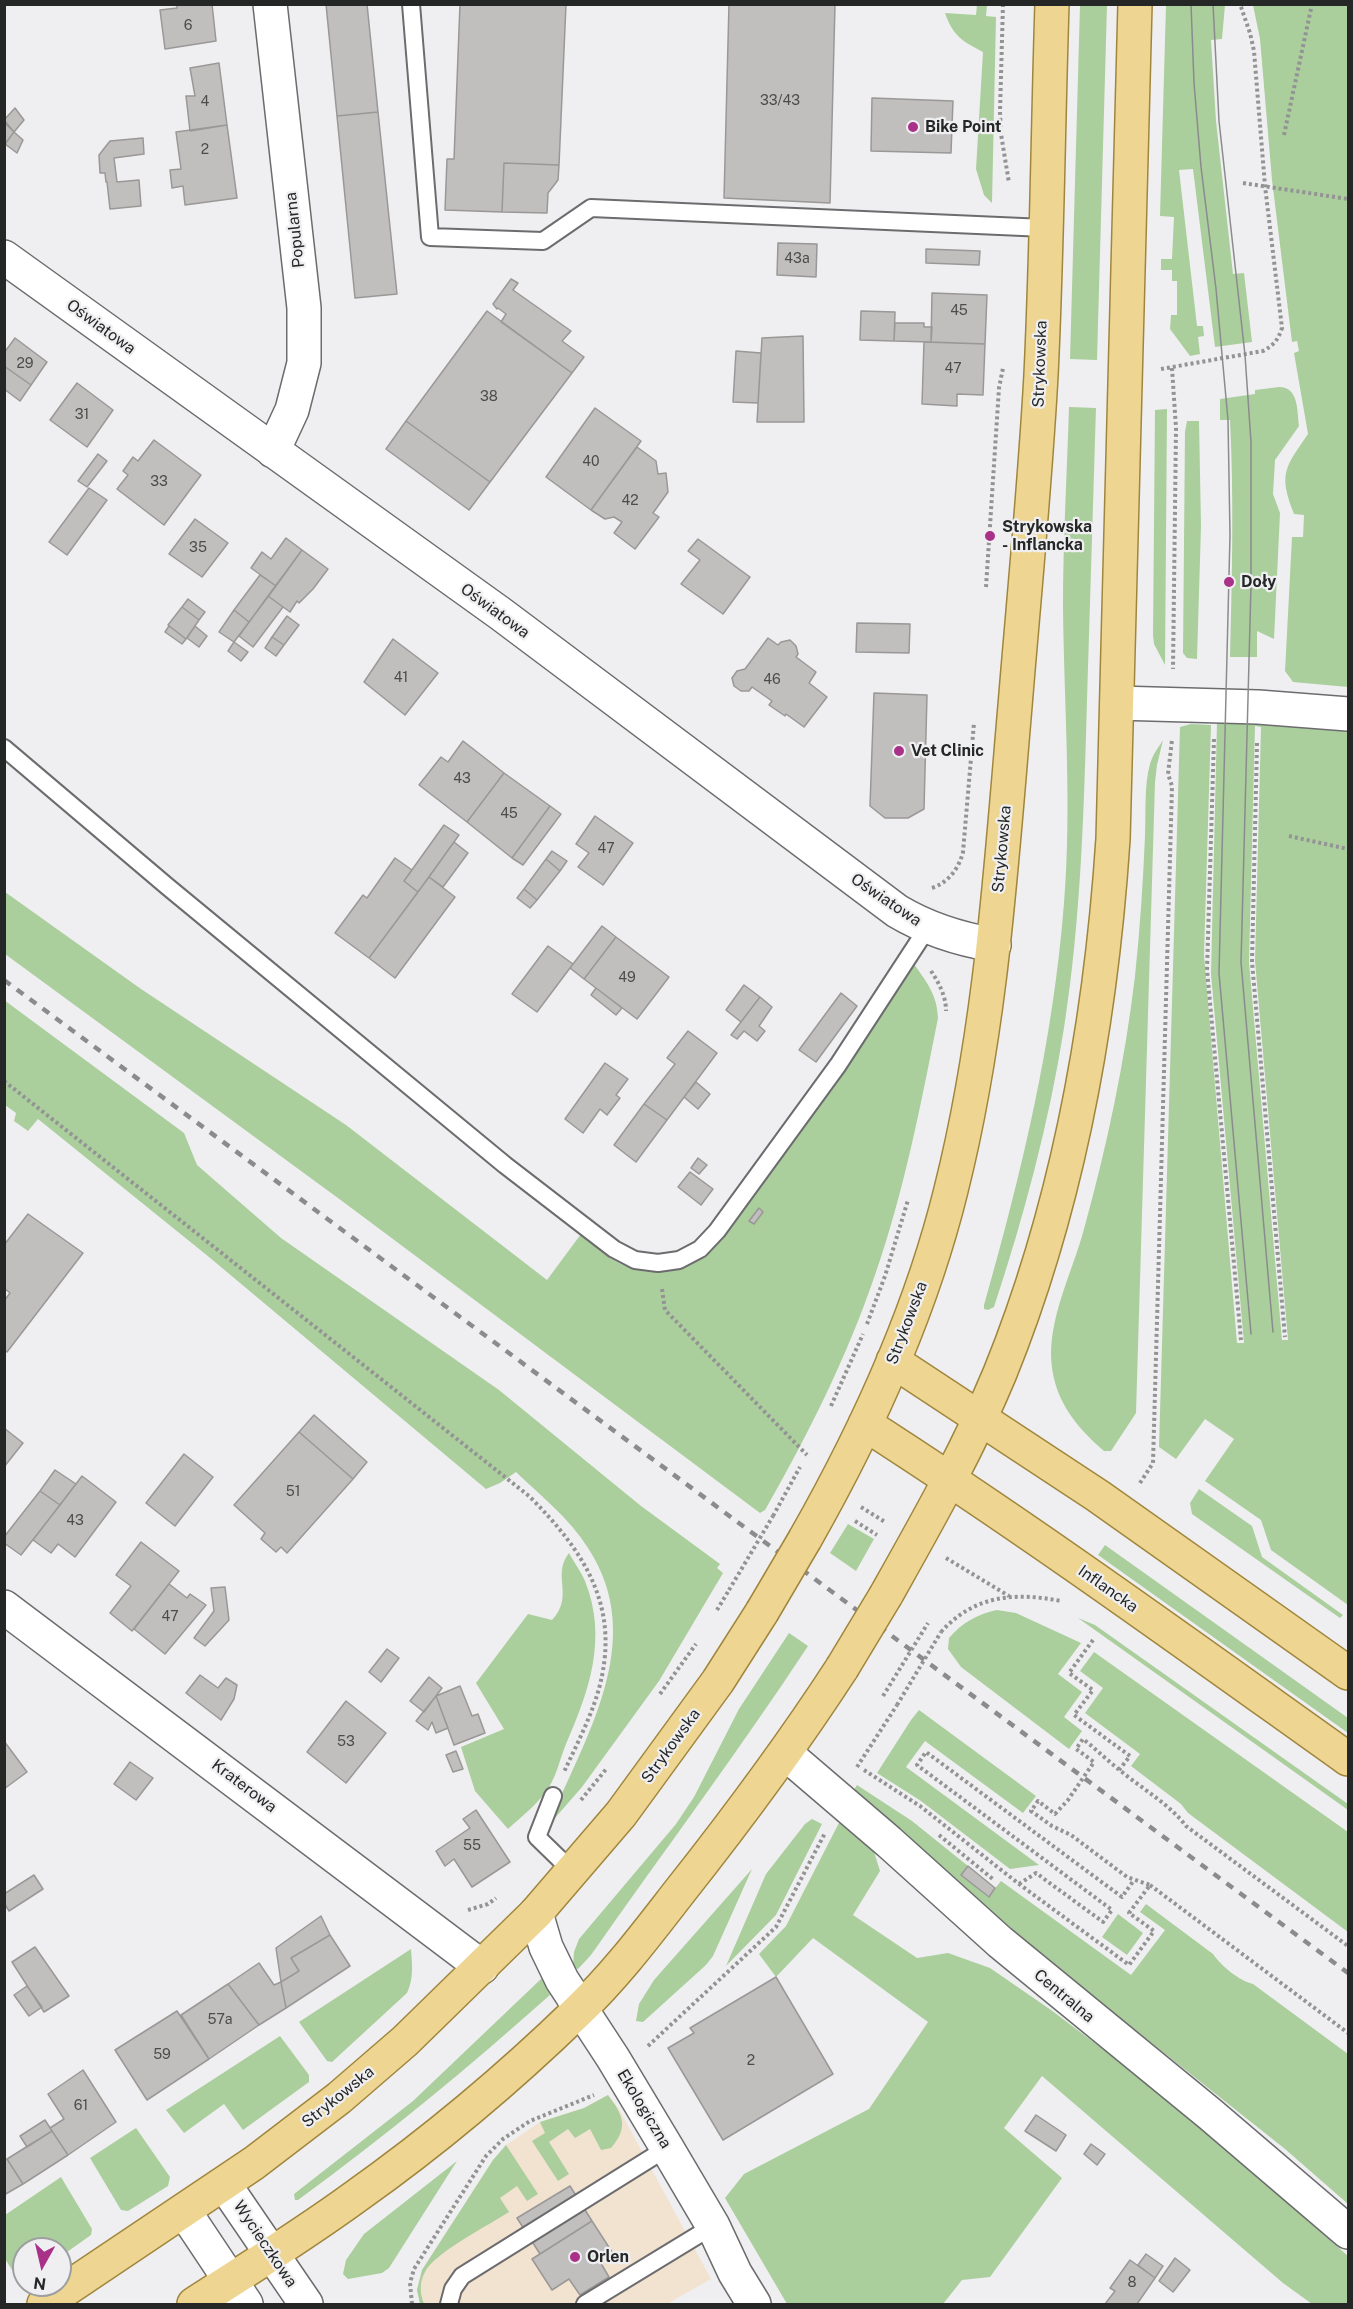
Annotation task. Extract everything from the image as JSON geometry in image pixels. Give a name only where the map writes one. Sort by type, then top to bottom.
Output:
[{"type":"main road","name":"Strykowska","points":[[44,2304],[225,2184],[339,2098],[405,2042],[536,1913],[573,1872],[670,1749],[718,1681],[762,1612],[805,1539],[865,1424],[893,1361],[926,1273],[950,1194],[975,1078],[994,945],[1036,455],[1041,373],[1052,4]]},
{"type":"main road","points":[[194,2304],[238,2293],[272,2254],[357,2196],[448,2126],[502,2081],[580,2009],[642,1939],[733,1824],[843,1668],[951,1479],[980,1418],[1018,1326],[1056,1207],[1081,1097],[1102,963],[1109,901],[1117,703],[1135,4]]},
{"type":"main road","points":[[893,1361],[1098,1496],[1348,1673]]},
{"type":"main road","name":"Inflancka","points":[[865,1424],[951,1479],[1348,1759]]},
{"type":"street","name":"Popularna","points":[[270,4],[304,308],[304,363],[292,410],[273,451]]},
{"type":"street","name":"Oświatowa","points":[[4,257],[501,614],[897,911],[920,939],[964,940],[994,945]]},
{"type":"street","points":[[1117,703],[1258,707],[1348,714]]},
{"type":"street","name":"Kraterowa","points":[[4,1607],[482,1967]]},
{"type":"street","name":"Centralna","points":[[785,1753],[1000,1942],[1210,2114],[1348,2232]]},
{"type":"street","name":"Ekologiczna","points":[[536,1913],[546,1947],[562,1980],[667,2148],[713,2226],[735,2273],[754,2304]]},
{"type":"street","name":"Wycieczkowa","points":[[225,2184],[306,2304]]},
{"type":"street","points":[[184,2211],[238,2293]]},
{"type":"lane","points":[[411,4],[430,237],[543,241],[591,208],[1045,228]]},
{"type":"lane","points":[[4,748],[168,887],[514,1172],[614,1249],[635,1260],[658,1263],[679,1260],[700,1248],[717,1231],[838,1065],[920,939]]},
{"type":"lane","points":[[553,1797],[537,1836],[573,1872]]},
{"type":"lane","points":[[449,2304],[453,2289],[462,2276],[667,2148]]},
{"type":"lane","points":[[585,2304],[713,2226]]},
{"type":"path","points":[[1003,4],[1000,112],[1010,192],[1011,227]]},
{"type":"path","points":[[1284,135],[1312,4]]},
{"type":"path","points":[[1151,370],[1263,351],[1278,339],[1282,328],[1265,186],[1254,51],[1240,6]]},
{"type":"path","points":[[1243,183],[1348,198]]},
{"type":"path","points":[[986,593],[999,388],[1004,363]]},
{"type":"path","points":[[1142,1481],[1153,1463],[1172,786],[1168,774],[1172,740],[1176,428],[1172,368]]},
{"type":"path","points":[[1215,706],[1207,970],[1241,1340]]},
{"type":"path","points":[[1258,707],[1252,962],[1285,1337]]},
{"type":"path","points":[[924,890],[936,887],[947,880],[961,861],[975,722]]},
{"type":"path","points":[[1289,836],[1348,849]]},
{"type":"path","points":[[920,939],[946,1002],[946,1018]]},
{"type":"path","points":[[4,1081],[529,1496],[557,1524],[593,1578],[601,1604],[605,1630],[605,1662],[598,1693],[553,1797]]},
{"type":"path","points":[[826,1415],[865,1329],[885,1276],[909,1197]]},
{"type":"path","points":[[658,1263],[665,1310],[807,1455]]},
{"type":"path","points":[[711,1620],[812,1445]]},
{"type":"path","points":[[858,1506],[884,1521]]},
{"type":"path","points":[[850,1519],[877,1535]]},
{"type":"path","points":[[975,1576],[1011,1597]]},
{"type":"path","points":[[412,2304],[410,2283],[414,2269],[486,2156],[503,2139],[530,2121],[549,2112],[581,2102],[605,2090],[776,1927],[858,1766],[941,1632],[962,1612],[993,1598],[1011,1597],[1063,1602]]},
{"type":"path","points":[[883,1696],[928,1623]]},
{"type":"path","points":[[656,1700],[699,1639]]},
{"type":"path","points":[[1093,1640],[1069,1673],[1093,1690],[1074,1715],[1130,1756],[1119,1770]]},
{"type":"path","points":[[1348,1946],[1186,1826],[1175,1812],[1119,1770],[1083,1739],[1076,1749],[1094,1762],[1084,1778],[1055,1814],[1038,1801],[1031,1811],[1071,1835],[1127,1877],[1150,1885],[1348,2033]]},
{"type":"path","points":[[1019,1884],[1036,1873],[1103,1922],[1112,1910],[917,1765],[926,1752],[1122,1897],[1134,1880]]},
{"type":"path","points":[[544,1845],[612,1762]]},
{"type":"path","points":[[851,1762],[920,1806],[1019,1884],[1129,1965],[1154,1931],[1129,1913],[1150,1885]]},
{"type":"path","points":[[460,1911],[488,1904],[497,1897]]},
{"type":"shaded area","points":[[608,2095],[619,2109],[711,2279],[667,2304],[420,2304],[417,2290],[422,2270],[493,2160],[506,2145],[540,2122],[584,2108]]},
{"type":"green space","points":[[977,5],[987,5],[986,16],[996,17],[992,203],[984,195],[976,169],[983,52],[955,33],[945,13],[976,15]]},
{"type":"green space","points":[[1080,5],[1107,5],[1097,360],[1070,359]]},
{"type":"green space","points":[[1166,5],[1225,5],[1222,39],[1211,40],[1216,121],[1233,274],[1244,273],[1252,342],[1215,347],[1193,169],[1179,170],[1197,326],[1203,326],[1204,336],[1198,337],[1200,354],[1190,356],[1170,329],[1171,315],[1177,315],[1177,281],[1172,281],[1172,270],[1161,270],[1161,259],[1172,259],[1174,217],[1160,216]]},
{"type":"green space","points":[[1253,5],[1348,5],[1348,687],[1293,682],[1285,671],[1292,537],[1303,537],[1304,515],[1294,514],[1285,480],[1289,463],[1308,434],[1294,353],[1299,351],[1297,341],[1292,342],[1272,180],[1260,39]]},
{"type":"green space","points":[[1286,388],[1294,395],[1299,426],[1275,460],[1273,494],[1280,513],[1274,639],[1257,631],[1257,657],[1230,657],[1232,538],[1230,420],[1220,420],[1220,399],[1255,394],[1255,390]]},
{"type":"green space","points":[[1069,407],[1096,408],[1083,823],[1078,905],[1064,1028],[1043,1134],[1005,1273],[994,1307],[988,1310],[984,1309],[984,1305],[1023,1156],[1044,1056],[1064,903],[1067,792],[1063,582]]},
{"type":"green space","points":[[1167,409],[1165,665],[1154,644],[1153,635],[1155,410]]},
{"type":"green space","points":[[1187,421],[1199,421],[1201,526],[1197,659],[1187,658],[1183,653],[1185,432]]},
{"type":"green space","points":[[1217,722],[1348,728],[1348,1605],[1271,1550],[1261,1520],[1205,1481],[1234,1439],[1205,1419],[1176,1459],[1159,1447],[1180,727],[1191,724],[1211,725],[1204,955],[1237,1343],[1244,1343],[1211,974]],"holes":[[[1255,726],[1261,727],[1255,961],[1288,1340],[1282,1340],[1249,962]]]},
{"type":"green space","points":[[1163,740],[1155,782],[1136,1413],[1111,1451],[1104,1451],[1074,1420],[1060,1397],[1052,1370],[1052,1339],[1059,1307],[1092,1198],[1121,1072],[1135,976],[1148,772],[1151,760]]},
{"type":"green space","points":[[5,892],[141,989],[346,1125],[547,1280],[581,1234],[610,1258],[644,1271],[681,1268],[703,1257],[723,1237],[846,1068],[914,964],[933,995],[938,1018],[895,1212],[864,1306],[839,1366],[765,1510],[760,1513],[342,1201],[5,954]]},
{"type":"green space","points":[[4,1000],[184,1133],[197,1165],[281,1238],[499,1390],[641,1506],[720,1564],[717,1568],[723,1573],[659,1681],[582,1787],[548,1826],[593,1724],[612,1654],[613,1618],[605,1583],[588,1548],[563,1517],[516,1472],[486,1489],[209,1257],[38,1119],[28,1131],[14,1121],[16,1113],[5,1105]]},
{"type":"green space","points":[[1199,1489],[1252,1526],[1262,1557],[1343,1615],[1340,1618],[1192,1514],[1190,1503]]},
{"type":"green space","points":[[848,1524],[874,1539],[856,1571],[830,1553]]},
{"type":"green space","points":[[1105,1545],[1348,1718],[1348,1733],[1098,1555]]},
{"type":"green space","points":[[569,1553],[585,1581],[592,1602],[595,1623],[593,1664],[582,1704],[552,1783],[536,1803],[508,1829],[475,1791],[461,1747],[504,1729],[476,1683],[528,1614],[552,1620],[559,1611],[563,1594],[562,1570]]},
{"type":"green space","points":[[997,1610],[1016,1613],[1081,1643],[1058,1674],[1082,1692],[1064,1717],[1082,1731],[1069,1749],[961,1667],[948,1649],[949,1638],[959,1628],[976,1617]]},
{"type":"green space","points":[[1078,1618],[1095,1625],[1348,1804],[1348,1810]]},
{"type":"green space","points":[[789,1633],[808,1646],[591,1955],[578,1969],[573,1967],[574,1952],[579,1939],[676,1824],[694,1797],[739,1709]]},
{"type":"green space","points":[[1094,1652],[1348,1832],[1348,1932],[1188,1813],[1181,1804],[1131,1766],[1140,1754],[1085,1713],[1103,1688],[1080,1671]]},
{"type":"green space","points":[[919,1710],[1036,1796],[1023,1813],[925,1741],[906,1767],[1039,1865],[1010,1869],[921,1801],[877,1773]]},
{"type":"green space","points":[[857,1785],[912,1821],[968,1866],[962,1875],[988,1897],[1001,1881],[1131,1975],[1165,1930],[1140,1912],[1146,1904],[1213,1954],[1231,1972],[1253,1984],[1348,2054],[1348,2204],[1285,2149],[1066,1975],[852,1793]]},
{"type":"green space","points":[[842,1817],[874,1852],[880,1871],[853,1915],[917,1958],[948,1953],[990,1968],[1051,2010],[1153,2087],[1348,2256],[1348,2304],[1312,2304],[1283,2283],[1042,2076],[1004,2128],[1062,2178],[990,2277],[962,2280],[943,2304],[787,2304],[725,2198],[744,2174],[869,2109],[928,2022],[813,1938],[776,1977],[759,1954],[786,1926]]},
{"type":"green space","points":[[812,1819],[822,1824],[776,1915],[726,1966],[766,1874],[805,1824]]},
{"type":"green space","points":[[752,1869],[713,1956],[643,2022],[636,2021],[639,2004],[654,1980]]},
{"type":"green space","points":[[1118,1914],[1143,1933],[1127,1955],[1102,1937]]},
{"type":"green space","points":[[411,1949],[412,1977],[407,1993],[332,2062],[327,2061],[299,2022]]},
{"type":"green space","points":[[542,1978],[550,1995],[395,2126],[331,2176],[295,2200],[294,2194],[413,2101]]},
{"type":"green space","points":[[280,2036],[309,2075],[309,2082],[243,2130],[224,2104],[184,2133],[166,2110]]},
{"type":"green space","points":[[608,2095],[622,2121],[617,2141],[611,2148],[601,2150],[590,2129],[575,2138],[568,2129],[549,2142],[569,2174],[558,2181],[532,2141],[545,2133],[540,2122],[584,2108]]},
{"type":"green space","points":[[136,2128],[170,2177],[168,2186],[128,2211],[121,2210],[90,2158]]},
{"type":"green space","points":[[506,2145],[538,2194],[527,2201],[517,2186],[500,2198],[509,2212],[450,2248],[430,2264],[421,2284],[424,2304],[420,2304],[417,2290],[422,2270],[493,2160]]},
{"type":"green space","points":[[457,2161],[389,2268],[382,2273],[348,2279],[343,2274],[346,2260],[364,2234]]},
{"type":"green space","points":[[61,2177],[92,2229],[91,2235],[72,2248],[72,2237],[12,2237],[12,2270],[5,2259],[5,2215]]},
{"type":"building","points":[[177,4],[212,4],[216,41],[165,49],[160,10],[177,8]]},
{"type":"building","points":[[326,4],[367,4],[378,112],[337,116]]},
{"type":"building","points":[[460,4],[566,4],[559,165],[504,163],[502,212],[445,210],[447,159],[454,159]]},
{"type":"building","points":[[729,4],[835,4],[830,203],[724,198]]},
{"type":"building","points":[[219,63],[227,125],[190,131],[186,96],[195,96],[190,68]]},
{"type":"building","points":[[872,98],[953,101],[951,153],[871,151]]},
{"type":"building","points":[[15,108],[24,120],[14,132],[4,120]]},
{"type":"building","points":[[378,112],[397,294],[355,298],[337,116]]},
{"type":"building","points":[[4,122],[14,132],[5,144],[4,144]]},
{"type":"building","points":[[227,125],[237,198],[185,205],[183,186],[172,188],[170,170],[181,169],[176,132]]},
{"type":"building","points":[[14,132],[23,140],[17,153],[5,144]]},
{"type":"building","points":[[143,138],[144,154],[114,158],[117,182],[139,180],[141,206],[110,209],[105,173],[100,173],[99,155],[110,141]]},
{"type":"building","points":[[504,163],[559,165],[558,180],[548,193],[547,213],[502,212]]},
{"type":"building","points":[[778,243],[817,244],[816,277],[777,275]]},
{"type":"building","points":[[926,249],[980,251],[979,265],[926,263]]},
{"type":"building","points":[[511,279],[518,283],[513,290],[571,331],[562,341],[584,357],[572,373],[501,322],[506,314],[493,304]]},
{"type":"building","points":[[932,293],[987,295],[985,344],[931,342]]},
{"type":"building","points":[[487,311],[572,373],[490,482],[406,421]]},
{"type":"building","points":[[861,311],[895,312],[894,341],[860,340]]},
{"type":"building","points":[[895,323],[924,323],[924,327],[932,327],[931,342],[894,341]]},
{"type":"building","points":[[803,336],[804,422],[757,422],[762,338]]},
{"type":"building","points":[[15,338],[47,362],[31,385],[4,366],[4,353]]},
{"type":"building","points":[[924,342],[985,344],[983,395],[957,394],[957,406],[922,404]]},
{"type":"building","points":[[736,351],[761,353],[758,403],[733,402]]},
{"type":"building","points":[[4,366],[31,385],[20,401],[4,389]]},
{"type":"building","points":[[77,383],[113,410],[87,447],[50,420]]},
{"type":"building","points":[[595,408],[641,441],[591,510],[546,477]]},
{"type":"building","points":[[406,421],[490,482],[469,510],[386,449]]},
{"type":"building","points":[[154,440],[201,475],[164,525],[117,489],[128,475],[123,471],[133,457],[138,461]]},
{"type":"building","points":[[637,447],[656,461],[658,474],[666,473],[668,492],[653,513],[659,517],[635,549],[614,533],[622,522],[614,517],[605,519],[591,510]]},
{"type":"building","points":[[98,454],[107,461],[87,487],[78,481]]},
{"type":"building","points":[[89,488],[107,500],[67,555],[49,542]]},
{"type":"building","points":[[195,519],[228,543],[202,577],[169,554]]},
{"type":"building","points":[[286,538],[302,550],[276,586],[251,568],[262,552],[271,559]]},
{"type":"building","points":[[698,539],[750,577],[723,614],[681,584],[700,560],[688,551]]},
{"type":"building","points":[[302,550],[328,569],[313,589],[299,603],[297,601],[290,612],[268,596]]},
{"type":"building","points":[[260,575],[276,586],[249,622],[234,610]]},
{"type":"building","points":[[268,596],[283,607],[253,647],[239,636]]},
{"type":"building","points":[[188,599],[205,612],[199,620],[182,607]]},
{"type":"building","points":[[182,607],[199,620],[186,639],[168,625]]},
{"type":"building","points":[[234,610],[249,622],[234,642],[219,632]]},
{"type":"building","points":[[287,616],[299,625],[284,645],[272,637]]},
{"type":"building","points":[[857,623],[910,624],[909,653],[856,652]]},
{"type":"building","points":[[169,626],[186,639],[182,644],[165,632]]},
{"type":"building","points":[[195,626],[207,636],[199,647],[187,638]]},
{"type":"building","points":[[272,637],[284,645],[276,656],[265,648]]},
{"type":"building","points":[[768,638],[778,645],[790,640],[796,646],[798,654],[796,657],[816,672],[809,683],[827,697],[804,727],[769,705],[772,701],[752,687],[749,691],[741,691],[734,686],[732,678],[737,671],[745,669]]},
{"type":"building","points":[[393,639],[438,673],[405,715],[364,682]]},
{"type":"building","points":[[234,642],[248,652],[241,661],[228,651]]},
{"type":"building","name":"Vet Clinic","points":[[874,693],[927,695],[924,809],[908,818],[885,818],[870,806]]},
{"type":"building","points":[[463,741],[504,773],[467,822],[419,785],[441,757],[448,762]]},
{"type":"building","points":[[504,773],[550,806],[512,858],[467,822]]},
{"type":"building","points":[[550,806],[561,814],[523,865],[512,858]]},
{"type":"building","points":[[595,816],[633,843],[603,885],[578,867],[589,853],[576,844]]},
{"type":"building","points":[[444,825],[459,835],[418,892],[404,881]]},
{"type":"building","points":[[454,842],[468,853],[443,887],[429,877]]},
{"type":"building","points":[[552,851],[567,861],[560,871],[546,859]]},
{"type":"building","points":[[395,858],[412,870],[404,881],[418,892],[369,958],[335,933],[363,895],[367,898]]},
{"type":"building","points":[[546,859],[560,871],[537,900],[524,889]]},
{"type":"building","points":[[429,877],[455,897],[395,978],[369,958]]},
{"type":"building","points":[[524,889],[537,900],[530,908],[517,898]]},
{"type":"building","points":[[602,926],[616,937],[584,979],[570,968]]},
{"type":"building","points":[[616,937],[669,977],[637,1019],[584,979]]},
{"type":"building","points":[[548,946],[573,964],[537,1012],[512,994]]},
{"type":"building","points":[[744,985],[760,997],[741,1022],[726,1010]]},
{"type":"building","points":[[596,988],[622,1008],[616,1015],[591,995]]},
{"type":"building","points":[[841,993],[857,1006],[816,1062],[799,1050]]},
{"type":"building","points":[[760,997],[772,1007],[759,1026],[765,1031],[757,1041],[744,1031],[737,1039],[731,1035]]},
{"type":"building","points":[[688,1031],[717,1053],[667,1120],[644,1104],[675,1064],[667,1058]]},
{"type":"building","points":[[605,1063],[628,1079],[616,1095],[620,1098],[607,1115],[600,1109],[583,1133],[565,1119]]},
{"type":"building","points":[[696,1082],[710,1094],[698,1109],[684,1097]]},
{"type":"building","points":[[644,1104],[667,1120],[636,1162],[614,1145]]},
{"type":"building","points":[[698,1158],[707,1165],[699,1174],[691,1168]]},
{"type":"building","points":[[690,1172],[713,1189],[701,1205],[678,1187]]},
{"type":"building","points":[[759,1208],[763,1212],[754,1224],[749,1221]]},
{"type":"building","points":[[28,1214],[83,1253],[7,1352],[4,1350],[4,1301],[10,1293],[4,1288],[4,1245]]},
{"type":"building","points":[[314,1415],[367,1462],[353,1479],[299,1432]]},
{"type":"building","points":[[4,1428],[23,1443],[4,1467]]},
{"type":"building","points":[[299,1432],[353,1479],[287,1553],[281,1547],[276,1552],[261,1539],[265,1533],[234,1505]]},
{"type":"building","points":[[184,1454],[213,1477],[175,1526],[146,1503]]},
{"type":"building","points":[[55,1470],[76,1484],[60,1505],[40,1491]]},
{"type":"building","points":[[82,1476],[116,1502],[75,1557],[58,1544],[51,1553],[33,1540]]},
{"type":"building","points":[[40,1491],[60,1505],[21,1555],[4,1543],[4,1537]]},
{"type":"building","points":[[141,1542],[179,1571],[132,1631],[110,1613],[131,1586],[116,1575]]},
{"type":"building","points":[[169,1584],[187,1598],[190,1594],[206,1605],[165,1654],[134,1629]]},
{"type":"building","points":[[225,1587],[229,1620],[205,1646],[194,1638],[214,1611],[211,1588]]},
{"type":"building","points":[[387,1649],[399,1658],[381,1682],[369,1672]]},
{"type":"building","points":[[200,1675],[218,1688],[226,1678],[237,1685],[234,1699],[221,1720],[186,1693]]},
{"type":"building","points":[[429,1677],[442,1688],[424,1712],[410,1701]]},
{"type":"building","points":[[460,1686],[472,1716],[478,1714],[485,1733],[454,1745],[436,1696]]},
{"type":"building","points":[[436,1696],[448,1728],[436,1733],[432,1722],[428,1730],[416,1721]]},
{"type":"building","points":[[346,1701],[386,1733],[346,1783],[307,1752]]},
{"type":"building","points":[[4,1741],[27,1772],[4,1789]]},
{"type":"building","points":[[456,1751],[463,1769],[453,1772],[446,1755]]},
{"type":"building","points":[[130,1762],[153,1778],[136,1800],[114,1784]]},
{"type":"building","points":[[476,1810],[510,1862],[472,1887],[454,1859],[445,1866],[436,1851],[470,1828],[463,1819]]},
{"type":"building","points":[[968,1866],[995,1888],[989,1897],[961,1875]]},
{"type":"building","points":[[34,1875],[43,1889],[9,1911],[4,1903],[4,1894]]},
{"type":"building","points":[[321,1916],[330,1935],[291,1958],[299,1971],[281,1982],[276,1948]]},
{"type":"building","points":[[330,1935],[350,1966],[286,2008],[281,1982],[299,1971],[291,1958]]},
{"type":"building","points":[[35,1947],[69,1996],[44,2012],[12,1962]]},
{"type":"building","points":[[259,1963],[274,1985],[281,1982],[286,2008],[259,2025],[228,1984]]},
{"type":"building","points":[[776,1977],[833,2074],[723,2140],[668,2048],[694,2033],[690,2028]]},
{"type":"building","points":[[228,1984],[259,2025],[209,2059],[181,2015]]},
{"type":"building","points":[[27,1986],[42,2007],[29,2016],[14,1995]]},
{"type":"building","points":[[177,2011],[209,2059],[147,2100],[115,2050]]},
{"type":"building","points":[[83,2070],[116,2122],[68,2155],[50,2128],[64,2119],[48,2094]]},
{"type":"building","points":[[1036,2115],[1066,2135],[1056,2151],[1025,2131]]},
{"type":"building","points":[[45,2120],[52,2131],[27,2147],[20,2136]]},
{"type":"building","points":[[52,2131],[68,2155],[23,2184],[7,2159]]},
{"type":"building","points":[[1091,2144],[1105,2154],[1097,2165],[1084,2154]]},
{"type":"building","points":[[7,2159],[23,2184],[4,2195],[4,2161]]},
{"type":"building","points":[[570,2186],[592,2221],[540,2254],[517,2218]]},
{"type":"building","points":[[592,2221],[612,2252],[599,2260],[609,2277],[580,2295],[569,2279],[552,2290],[532,2259]]},
{"type":"building","points":[[1146,2254],[1163,2266],[1155,2278],[1138,2265]]},
{"type":"building","points":[[1175,2258],[1190,2270],[1173,2292],[1159,2281]]},
{"type":"building","points":[[1130,2260],[1155,2278],[1137,2304],[1105,2304],[1115,2291],[1110,2288]]},
{"type":"tram line","points":[[1191,4],[1194,83],[1201,167],[1216,289],[1228,420],[1230,535],[1219,973],[1251,1334]]},
{"type":"tram line","points":[[1213,4],[1219,121],[1245,355],[1251,442],[1251,585],[1241,962],[1273,1332]]},
{"type":"railway","points":[[4,980],[1348,1973]]},
{"type":"place","name":"Bike Point","points":[[913,127]]},
{"type":"place","name":"Strykowska - Inflancka","points":[[990,536]]},
{"type":"place","name":"Doły","points":[[1229,582]]},
{"type":"place","name":"Vet Clinic","points":[[899,751]]},
{"type":"place","name":"Orlen","points":[[575,2257]]}]
